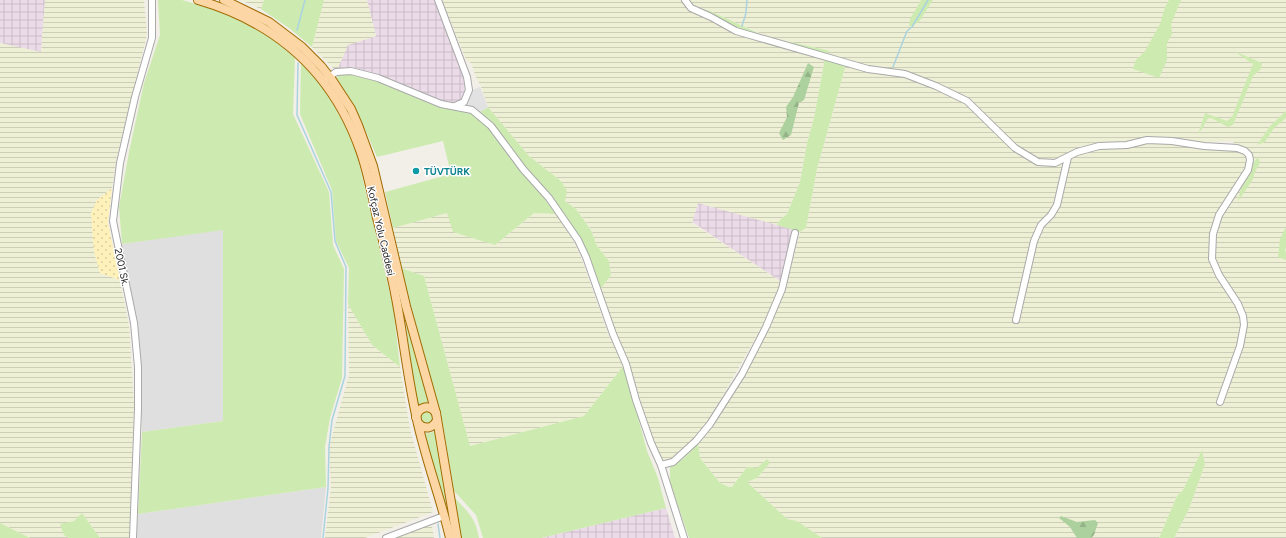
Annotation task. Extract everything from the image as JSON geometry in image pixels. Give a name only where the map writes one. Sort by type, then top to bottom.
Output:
[{"type":"main road","name":"Kofçaz Yolu Caddesi","points":[[198,0],[232,12],[272,34],[326,79],[351,109],[369,153],[406,306],[437,417],[458,538]]},
{"type":"main road","name":"Kofçaz Yolu Caddesi","points":[[224,0],[256,15],[290,37],[312,56],[326,79],[356,139],[366,169],[396,297],[417,420],[450,538]]},
{"type":"main road","points":[[424,407],[432,408],[437,417],[433,426],[429,428],[423,427],[417,420],[419,410],[424,407]]},
{"type":"street","name":"2001 Sk.","points":[[133,538],[138,409],[138,366],[134,323],[113,221],[120,163],[135,97],[152,38],[152,0]]},
{"type":"street","points":[[438,0],[467,77],[469,90],[464,102],[455,106]]},
{"type":"street","points":[[685,0],[691,8],[736,32],[868,69],[905,74],[936,86],[967,101],[1015,148],[1038,162],[1055,163],[1077,152],[1099,146],[1128,145],[1146,140],[1172,141],[1204,146],[1237,148],[1245,151],[1249,155],[1250,160],[1248,170],[1219,215],[1213,234],[1212,259],[1238,304],[1243,316],[1244,325],[1238,352],[1220,402]]},
{"type":"street","points":[[326,79],[336,72],[351,71],[378,78],[441,104],[472,110],[491,126],[523,169],[549,198],[578,240],[586,257],[613,334],[626,364],[648,436],[661,465],[684,538]]},
{"type":"street","points":[[1016,320],[1034,241],[1042,225],[1057,205],[1068,157]]},
{"type":"street","points":[[661,465],[673,462],[696,441],[710,424],[742,374],[766,326],[782,289],[795,233]]},
{"type":"street","points":[[386,538],[444,516]]},
{"type":"shaded area","points":[[0,0],[45,0],[41,53],[0,43]]},
{"type":"shaded area","points":[[367,0],[436,0],[463,74],[466,90],[462,100],[454,104],[442,102],[373,73],[352,67],[338,68],[347,45],[376,36]]},
{"type":"shaded area","points":[[480,87],[488,107],[478,113],[458,106],[470,91]]},
{"type":"shaded area","points":[[698,203],[793,229],[780,281],[692,222]]},
{"type":"shaded area","points":[[223,229],[223,421],[142,432],[140,363],[137,327],[122,244]]},
{"type":"shaded area","points":[[326,487],[321,538],[136,538],[138,514]]},
{"type":"shaded area","points":[[666,508],[675,538],[541,538]]},
{"type":"green space","points":[[45,0],[144,0],[147,35],[116,161],[112,188],[97,200],[94,252],[100,273],[120,280],[129,325],[134,405],[130,538],[100,538],[82,513],[64,535],[69,538],[30,538],[0,523],[0,43],[41,52]]},
{"type":"green space","points":[[158,0],[182,0],[209,8],[239,20],[270,37],[295,58],[293,114],[329,192],[333,245],[344,269],[342,378],[330,418],[325,447],[326,487],[138,514],[142,432],[223,421],[223,230],[122,244],[119,207],[144,83],[160,35]]},
{"type":"green space","points":[[240,0],[264,0],[261,9]]},
{"type":"green space","points":[[264,0],[324,0],[312,47],[289,28],[261,9]]},
{"type":"green space","points":[[324,0],[367,0],[376,36],[348,45],[338,68],[333,68],[312,47]]},
{"type":"green space","points":[[442,0],[683,0],[690,9],[825,58],[800,182],[787,214],[777,225],[698,203],[692,223],[780,281],[779,289],[763,325],[709,420],[695,438],[674,457],[663,462],[653,443],[629,362],[615,332],[600,290],[611,275],[609,261],[597,246],[591,229],[576,209],[565,201],[561,181],[529,156],[488,107],[471,63],[466,60]]},
{"type":"green space","points":[[687,0],[1286,0],[1286,538],[1174,538],[1189,509],[1205,464],[1202,451],[1183,490],[1177,496],[1159,538],[822,538],[797,521],[787,519],[747,482],[757,478],[769,463],[767,459],[757,468],[747,467],[731,488],[720,483],[700,458],[698,443],[714,425],[750,364],[764,339],[785,290],[800,232],[806,228],[817,169],[846,64],[868,71],[905,75],[936,87],[964,102],[1014,149],[1038,164],[1055,165],[1065,161],[1054,206],[1050,214],[1041,224],[1033,241],[1015,321],[1017,322],[1036,241],[1043,227],[1059,205],[1069,158],[1098,148],[1128,146],[1147,141],[1173,142],[1204,147],[1237,149],[1248,155],[1249,160],[1247,170],[1218,215],[1212,234],[1210,260],[1236,305],[1242,325],[1239,345],[1219,403],[1221,403],[1243,346],[1247,326],[1245,314],[1221,274],[1214,259],[1214,235],[1220,215],[1233,194],[1246,178],[1251,159],[1245,150],[1234,146],[1233,141],[1204,142],[1203,144],[1173,139],[1146,139],[1127,143],[1097,145],[1074,152],[1055,162],[1039,161],[1016,147],[968,100],[937,83],[905,71],[868,67],[826,53],[830,51],[791,42],[781,42],[710,11],[692,6]]},
{"type":"green space","points":[[921,0],[933,0],[919,22],[909,27],[910,19]]},
{"type":"green space","points":[[1169,0],[1181,0],[1171,24],[1172,34],[1167,43],[1167,60],[1159,78],[1133,69],[1136,60],[1145,51],[1160,24],[1165,7]]},
{"type":"green space","points":[[692,6],[710,11],[769,38],[735,29]]},
{"type":"green space","points":[[781,42],[791,42],[830,51],[826,53]]},
{"type":"green space","points":[[1234,51],[1262,63],[1261,69],[1253,76],[1233,125],[1228,127],[1209,117],[1198,135],[1205,113],[1227,121],[1232,117],[1253,64]]},
{"type":"green space","points":[[825,58],[846,64],[817,169],[806,228],[800,232],[777,225],[787,214],[800,182]]},
{"type":"green space","points":[[301,62],[323,88],[334,106],[347,130],[357,155],[393,306],[400,367],[372,345],[348,304],[349,268],[336,241],[332,190],[300,114]]},
{"type":"green space","points":[[808,63],[814,67],[804,100],[799,103],[791,135],[783,140],[779,133],[787,117],[786,107],[793,97]]},
{"type":"green space","points":[[339,75],[352,75],[379,82],[471,111],[490,127],[556,214],[534,213],[495,245],[453,232],[447,213],[393,228],[385,192],[451,174],[443,141],[377,157],[355,106],[336,78]]},
{"type":"green space","points":[[488,107],[529,156],[561,181],[567,191],[565,201],[576,209],[591,230],[597,246],[609,261],[611,275],[600,290],[588,256],[524,168],[507,142],[493,125],[478,113]]},
{"type":"green space","points":[[1286,111],[1286,118],[1274,128],[1265,142],[1257,145],[1270,126]]},
{"type":"green space","points":[[1258,157],[1260,163],[1252,181],[1238,201],[1241,188]]},
{"type":"green space","points":[[447,213],[495,245],[534,213],[556,214],[574,242],[582,260],[609,336],[624,365],[584,416],[470,446],[424,276],[401,268],[393,228]]},
{"type":"green space","points":[[1286,227],[1286,260],[1278,257],[1280,239]]},
{"type":"green space","points":[[401,268],[424,276],[470,446],[584,416],[624,365],[647,451],[658,478],[666,508],[541,538],[483,538],[476,515],[454,491],[443,425]]},
{"type":"green space","points":[[348,304],[372,345],[400,367],[410,429],[433,512],[365,538],[325,538],[331,487],[329,447],[349,375]]},
{"type":"green space","points":[[404,311],[430,403],[417,406]]},
{"type":"green space","points":[[427,411],[432,413],[434,418],[432,423],[427,425],[422,423],[420,418],[422,413]]},
{"type":"green space","points":[[437,431],[452,530],[424,434]]},
{"type":"green space","points":[[698,443],[700,458],[720,483],[731,488],[747,467],[757,468],[767,459],[770,463],[757,478],[747,482],[787,519],[797,521],[822,538],[689,538],[670,482],[670,467],[683,459]]},
{"type":"green space","points":[[1202,450],[1205,464],[1189,509],[1174,538],[1159,538],[1177,496],[1183,490]]},
{"type":"green space","points":[[454,497],[473,520],[478,531],[479,538],[461,538]]},
{"type":"green space","points":[[82,513],[100,538],[69,538],[64,535],[60,524],[74,521]]},
{"type":"green space","points":[[1061,516],[1077,522],[1095,520],[1098,523],[1094,535],[1091,538],[1077,538],[1070,527],[1059,518]]},
{"type":"green space","points":[[0,523],[30,538],[0,538]]},
{"type":"green space","points":[[432,526],[434,538],[394,538],[422,527]]},
{"type":"sand","points":[[112,188],[108,223],[120,280],[100,273],[94,252],[91,213],[97,200]]},
{"type":"waterway","points":[[297,30],[305,0]]},
{"type":"waterway","points":[[742,26],[746,13],[747,0]]},
{"type":"waterway","points":[[893,67],[907,31],[912,27],[928,0]]},
{"type":"waterway","points":[[298,63],[297,115],[331,192],[335,241],[346,267],[345,376],[332,420],[323,538]]},
{"type":"waterway","points":[[438,524],[440,538]]},
{"type":"place","name":"TÜVTÜRK","points":[[416,171]]}]
